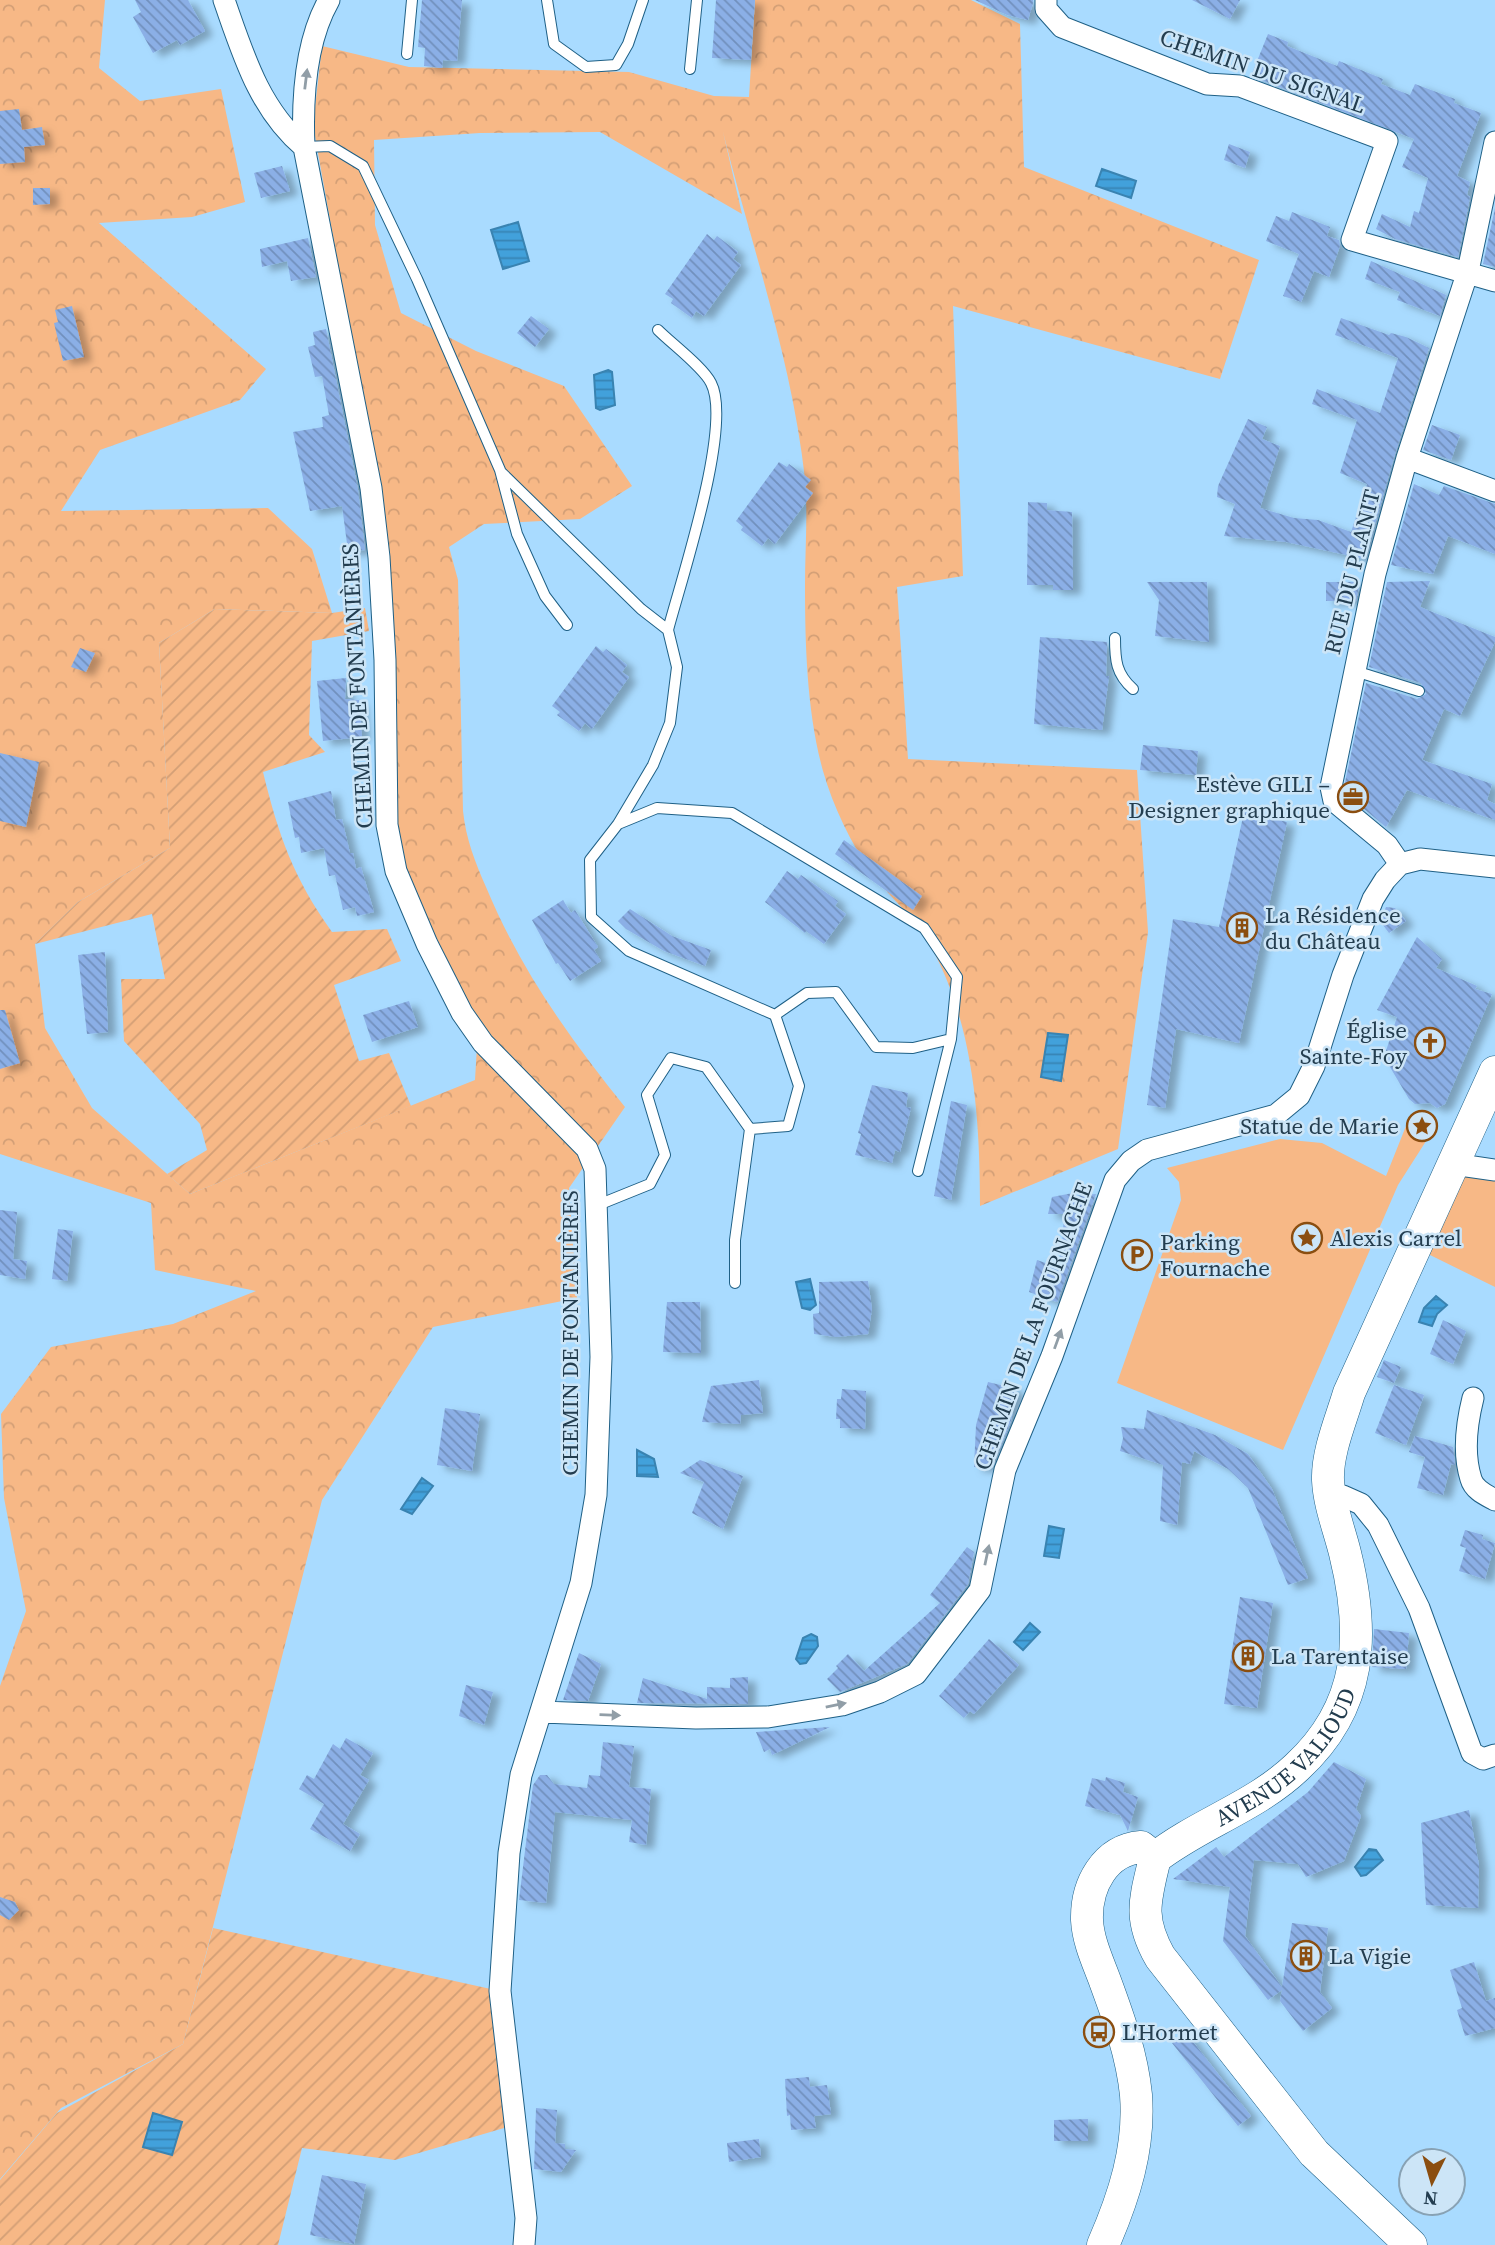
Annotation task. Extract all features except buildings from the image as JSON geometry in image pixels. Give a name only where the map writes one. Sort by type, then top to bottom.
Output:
[{"type":"main road","name":"AVENUE VALIOUD","points":[[1155,1858],[1176,1842],[1273,1788],[1308,1755],[1340,1711],[1354,1671],[1358,1640],[1357,1612],[1331,1498],[1328,1478],[1330,1466],[1349,1393],[1495,1072]]},
{"type":"main road","points":[[1103,2245],[1124,2196],[1131,2165],[1136,2097],[1130,2056],[1093,1947],[1087,1921],[1089,1896],[1103,1865],[1122,1849],[1141,1847],[1155,1858],[1146,1893],[1144,1921],[1160,1957],[1314,2153],[1411,2245]]},
{"type":"street","points":[[224,0],[258,90],[278,123],[304,147]]},
{"type":"street","name":"CHEMIN DE FONTANIÈRES","points":[[329,0],[307,69],[303,110],[304,147],[365,451],[372,502],[385,660],[387,825],[396,870],[427,944],[462,1013],[484,1043],[587,1149],[595,1169],[601,1357],[596,1495],[581,1583],[521,1774],[509,1853],[500,1991],[526,2218],[524,2245]]},
{"type":"street","name":"CHEMIN DU SIGNAL","points":[[1046,0],[1046,9],[1062,27],[1207,85],[1240,86],[1387,141],[1352,240],[1468,271]]},
{"type":"street","name":"RUE DU PLANIT","points":[[1400,864],[1387,845],[1334,801],[1331,787],[1375,574],[1407,458],[1468,271],[1491,133]]},
{"type":"street","points":[[1468,271],[1495,281]]},
{"type":"street","points":[[1407,458],[1495,491]]},
{"type":"street","points":[[1400,864],[1420,859],[1495,867]]},
{"type":"street","name":"CHEMIN DE LA FOURNACHE","points":[[542,1712],[696,1718],[768,1717],[842,1705],[880,1692],[916,1674],[980,1590],[1005,1470],[1052,1356],[1111,1186],[1123,1169],[1147,1150],[1276,1115],[1299,1096],[1314,1066],[1343,975],[1373,899],[1400,864]]},
{"type":"street","points":[[1453,1164],[1495,1170]]},
{"type":"street","points":[[1473,1398],[1467,1422],[1471,1481],[1480,1492],[1495,1500]]},
{"type":"street","points":[[1331,1498],[1343,1496],[1361,1504],[1378,1525],[1419,1608],[1472,1753],[1483,1759],[1495,1755]]},
{"type":"lane","points":[[407,54],[412,0]]},
{"type":"lane","points":[[547,0],[554,44],[586,67],[616,65],[628,44],[643,0]]},
{"type":"lane","points":[[690,69],[697,0]]},
{"type":"lane","points":[[304,147],[330,146],[363,166],[500,471],[517,534],[545,596],[567,625]]},
{"type":"lane","points":[[658,330],[711,382],[719,407],[716,446],[668,630],[677,667],[670,723],[653,765],[618,824],[590,860],[591,917],[629,951],[775,1015],[799,1086],[788,1126],[750,1129]]},
{"type":"lane","points":[[500,471],[641,609],[668,630]]},
{"type":"lane","points":[[1115,638],[1116,666],[1121,678],[1133,689]]},
{"type":"lane","points":[[1355,671],[1419,691]]},
{"type":"lane","points":[[618,824],[657,808],[732,813],[924,928],[957,977],[951,1040],[918,1171]]},
{"type":"lane","points":[[775,1015],[807,993],[836,992],[876,1047],[914,1048],[951,1040]]},
{"type":"lane","points":[[598,1205],[650,1184],[665,1155],[647,1095],[671,1058],[706,1067],[750,1129],[735,1240],[734,1283]]},
{"type":"green space","points":[[0,0],[105,0],[99,68],[140,101],[221,89],[245,202],[192,217],[99,223],[266,369],[240,400],[100,450],[61,511],[268,508],[312,549],[332,613],[215,609],[159,643],[170,848],[78,902],[35,944],[45,1028],[92,1108],[190,1194],[475,1080],[478,1029],[404,868],[394,799],[371,449],[313,125],[322,46],[409,67],[629,72],[714,96],[749,97],[755,0],[971,0],[1020,24],[1024,167],[1259,260],[1220,379],[953,306],[963,576],[897,587],[908,759],[1137,770],[1148,932],[1118,1149],[980,1206],[975,1100],[963,1030],[953,996],[923,933],[864,862],[843,824],[823,771],[813,726],[806,656],[806,492],[799,435],[781,347],[723,132],[742,214],[600,132],[480,133],[374,140],[375,225],[401,313],[476,351],[564,386],[632,486],[580,519],[484,524],[449,547],[458,580],[463,811],[466,831],[499,917],[530,975],[566,1029],[625,1107],[569,1188],[577,1298],[433,1327],[322,1500],[183,2044],[61,2108],[0,2179],[0,1686],[26,1611],[4,1498],[1,1414],[51,1347],[173,1324],[256,1291],[155,1270],[151,1203],[0,1154]]},
{"type":"green space","points":[[365,608],[369,631],[312,641],[309,735],[325,752],[263,772],[289,856],[307,893],[332,932],[387,929],[401,961],[334,985],[359,1061],[389,1053],[411,1106],[190,1194],[167,1174],[207,1150],[200,1124],[124,1041],[121,979],[165,979],[152,914],[35,944],[78,902],[170,848],[159,643],[215,609],[332,613]]},
{"type":"green space","points":[[1408,1121],[1435,1127],[1398,1185],[1283,1450],[1117,1383],[1181,1200],[1179,1182],[1167,1168],[1280,1139],[1322,1143],[1386,1176]]},
{"type":"green space","points":[[1495,1171],[1495,1287],[1428,1254],[1466,1173]]},
{"type":"green space","points":[[213,1928],[500,1991],[518,2124],[395,2160],[302,2148],[278,2245],[0,2245],[0,2180],[57,2113],[183,2044]]},
{"type":"water","points":[[1102,169],[1136,181],[1131,198],[1096,186]]},
{"type":"water","points":[[518,222],[529,261],[503,269],[491,230]]},
{"type":"water","points":[[608,370],[612,372],[615,405],[600,410],[596,408],[594,375]]},
{"type":"water","points":[[1048,1033],[1068,1035],[1061,1081],[1041,1077]]},
{"type":"water","points":[[810,1279],[816,1305],[810,1310],[802,1308],[796,1282]]},
{"type":"water","points":[[1436,1296],[1447,1305],[1437,1314],[1432,1326],[1419,1322],[1424,1308]]},
{"type":"water","points":[[637,1450],[654,1459],[658,1477],[637,1476]]},
{"type":"water","points":[[422,1478],[433,1486],[412,1514],[401,1509]]},
{"type":"water","points":[[1049,1526],[1064,1529],[1059,1558],[1044,1556]]},
{"type":"water","points":[[1030,1623],[1040,1632],[1023,1650],[1014,1642]]},
{"type":"water","points":[[811,1634],[817,1637],[818,1646],[806,1663],[800,1664],[796,1659],[803,1638]]},
{"type":"water","points":[[1369,1849],[1376,1850],[1383,1860],[1366,1875],[1361,1876],[1355,1867]]},
{"type":"water","points":[[153,2113],[182,2122],[172,2155],[143,2147]]},
{"type":"place","name":"Estève GILI – Designer graphique","points":[[1353,797]]},
{"type":"place","name":"La Résidence du Château","points":[[1242,928]]},
{"type":"place","name":"Église Sainte-Foy","points":[[1430,1043]]},
{"type":"place","name":"Statue de Marie","points":[[1422,1126]]},
{"type":"place","name":"Alexis Carrel","points":[[1307,1238]]},
{"type":"place","name":"Parking Fournache","points":[[1137,1255]]},
{"type":"place","name":"La Tarentaise","points":[[1248,1656]]},
{"type":"place","name":"La Vigie","points":[[1306,1956]]},
{"type":"place","name":"L'Hormet","points":[[1099,2032]]}]
